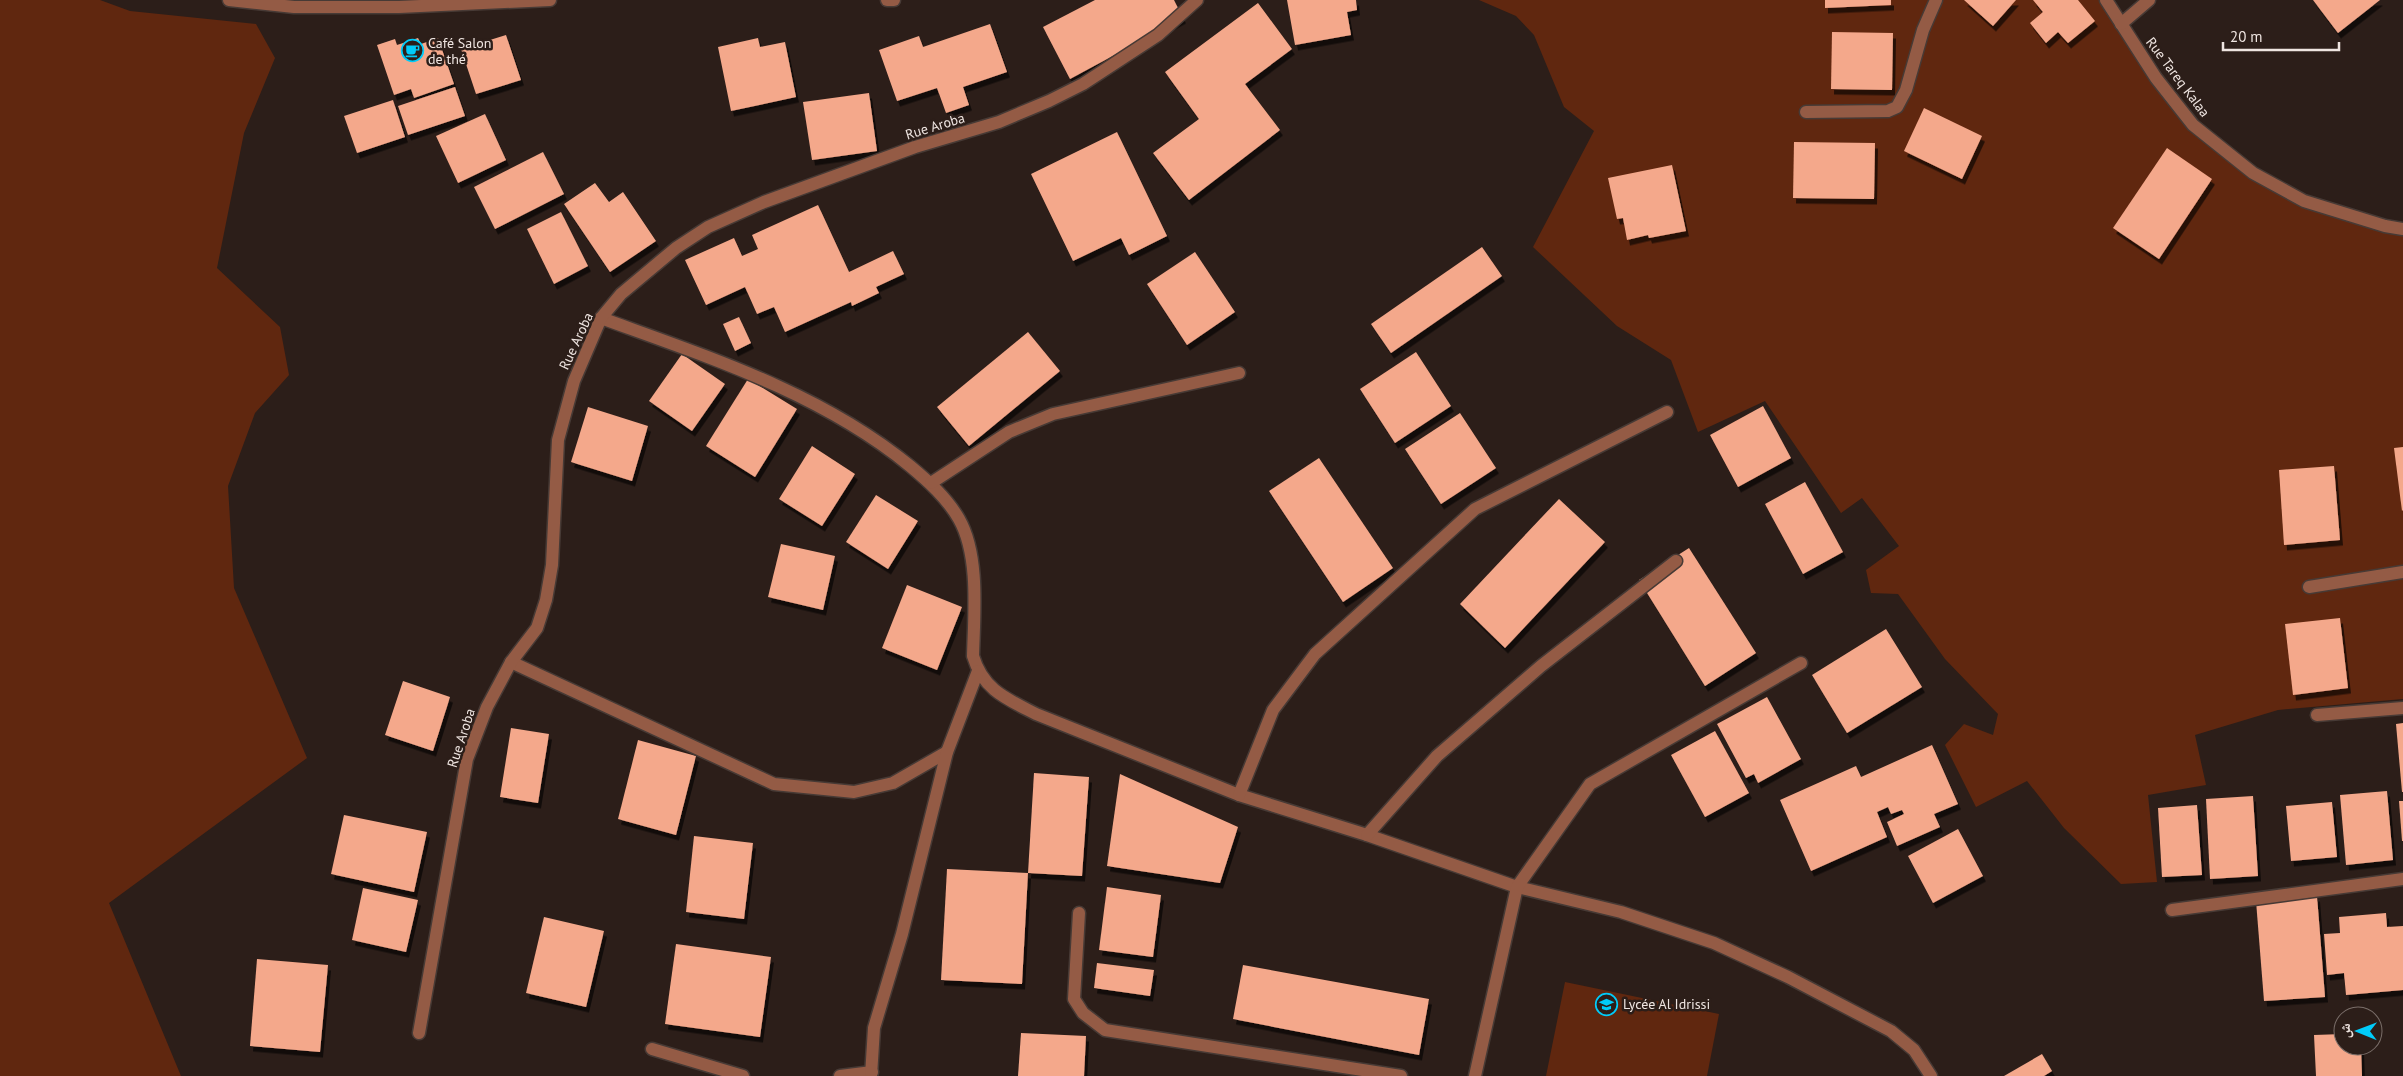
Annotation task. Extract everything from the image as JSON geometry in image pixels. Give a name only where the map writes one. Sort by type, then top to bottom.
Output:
[{"type":"street","points":[[229,0],[294,7],[399,7],[550,0]]},
{"type":"street","points":[[887,0],[894,0]]},
{"type":"street","name":"Rue Aroba","points":[[420,1034],[467,759],[487,707],[511,662],[537,628],[546,600],[552,565],[558,440],[574,381],[601,318],[621,294],[676,248],[708,227],[764,202],[915,147],[999,122],[1049,102],[1084,84],[1158,36],[1197,0]]},
{"type":"street","points":[[1806,112],[1888,111],[1897,107],[1906,90],[1923,30],[1936,0]]},
{"type":"street","name":"Rue Tareq Kalaa","points":[[2106,0],[2156,78],[2194,125],[2253,173],[2304,201],[2385,226],[2403,229]]},
{"type":"street","points":[[2121,24],[2148,0]]},
{"type":"street","points":[[601,318],[756,376],[828,411],[890,450],[931,484],[959,519],[972,562],[973,656],[978,671],[986,684],[1008,700],[1036,714],[1238,795],[1367,835],[1517,887],[1621,912],[1684,932],[1736,953],[1788,977],[1891,1031],[1914,1050],[1932,1076]]},
{"type":"street","points":[[931,484],[1009,432],[1053,414],[1240,374]]},
{"type":"street","points":[[1238,795],[1273,710],[1315,654],[1474,509],[1667,412]]},
{"type":"street","points":[[1367,835],[1437,756],[1541,666],[1676,561]]},
{"type":"street","points":[[2309,586],[2403,572]]},
{"type":"street","points":[[511,662],[774,784],[854,792],[893,783],[947,752]]},
{"type":"street","points":[[1475,1076],[1517,887],[1590,784],[1801,662]]},
{"type":"street","points":[[840,1076],[872,1074],[874,1028],[902,934],[947,752],[978,671]]},
{"type":"street","points":[[2317,715],[2403,708]]},
{"type":"street","points":[[2172,910],[2403,879]]},
{"type":"street","points":[[1079,913],[1074,999],[1083,1014],[1105,1030],[1401,1076]]},
{"type":"street","points":[[652,1049],[742,1076]]},
{"type":"shaded area","points":[[0,0],[100,0],[130,11],[256,24],[275,58],[244,133],[217,268],[280,327],[289,375],[255,413],[228,486],[234,588],[307,758],[109,903],[181,1076],[0,1076]]},
{"type":"shaded area","points":[[1479,0],[2106,0],[2193,125],[2304,201],[2403,229],[2403,699],[2278,710],[2195,735],[2206,785],[2148,795],[2157,882],[2121,884],[2064,828],[2027,781],[1976,807],[1945,745],[1964,724],[1993,735],[1998,714],[1945,659],[1898,594],[1871,593],[1866,570],[1899,546],[1862,498],[1841,513],[1765,401],[1698,432],[1671,360],[1617,326],[1533,247],[1594,131],[1564,107],[1534,35],[1516,16]]},
{"type":"shaded area","points":[[1565,982],[1719,1014],[1707,1076],[1546,1076]]},
{"type":"building","points":[[1095,0],[1174,0],[1183,18],[1070,79],[1043,27]]},
{"type":"building","points":[[1287,0],[1356,0],[1357,10],[1347,12],[1351,35],[1295,45]]},
{"type":"building","points":[[1825,0],[1891,0],[1891,5],[1825,8]]},
{"type":"building","points":[[1964,0],[2016,0],[1993,26]]},
{"type":"building","points":[[2033,0],[2078,0],[2095,21],[2068,43],[2058,32],[2046,43],[2030,23],[2043,12]]},
{"type":"building","points":[[2313,0],[2380,0],[2338,33]]},
{"type":"building","points":[[1258,3],[1292,49],[1245,84],[1280,130],[1189,200],[1153,153],[1199,119],[1165,72]]},
{"type":"building","points":[[990,24],[1007,72],[963,87],[969,105],[946,113],[937,88],[897,101],[879,50],[919,36],[923,47]]},
{"type":"building","points":[[1832,32],[1893,33],[1892,90],[1831,89]]},
{"type":"building","points":[[506,35],[521,80],[476,94],[461,49]]},
{"type":"building","points":[[418,38],[421,44],[438,38],[454,84],[414,98],[411,89],[394,95],[377,45],[395,39],[397,45]]},
{"type":"building","points":[[758,38],[760,47],[785,42],[796,97],[731,111],[718,47]]},
{"type":"building","points":[[455,87],[465,116],[408,135],[398,106]]},
{"type":"building","points":[[869,93],[877,151],[812,160],[803,102]]},
{"type":"building","points":[[393,100],[405,137],[357,153],[344,116]]},
{"type":"building","points":[[1924,108],[1982,136],[1962,179],[1904,151]]},
{"type":"building","points":[[485,114],[506,160],[458,183],[436,136]]},
{"type":"building","points":[[1117,132],[1167,236],[1129,255],[1121,238],[1073,261],[1031,174]]},
{"type":"building","points":[[1794,142],[1875,143],[1874,199],[1793,198]]},
{"type":"building","points":[[2167,148],[2212,179],[2159,259],[2113,228]]},
{"type":"building","points":[[543,152],[564,194],[495,229],[474,187]]},
{"type":"building","points":[[1672,165],[1686,231],[1649,238],[1648,235],[1627,240],[1623,218],[1617,219],[1608,178]]},
{"type":"building","points":[[595,183],[609,202],[623,192],[656,241],[610,272],[564,204]]},
{"type":"building","points":[[818,205],[849,272],[893,251],[904,274],[876,287],[879,293],[852,306],[851,302],[785,332],[774,307],[757,314],[745,287],[706,305],[685,260],[734,238],[742,256],[758,249],[752,235]]},
{"type":"building","points":[[561,212],[588,266],[554,284],[527,229]]},
{"type":"building","points":[[1482,247],[1502,276],[1391,353],[1371,324]]},
{"type":"building","points":[[1195,252],[1235,312],[1187,345],[1147,284]]},
{"type":"building","points":[[739,317],[751,343],[735,351],[723,324]]},
{"type":"building","points":[[1028,332],[1060,371],[969,446],[937,407]]},
{"type":"building","points":[[1416,352],[1451,406],[1395,443],[1360,389]]},
{"type":"building","points":[[682,354],[725,384],[692,431],[649,401]]},
{"type":"building","points":[[748,379],[797,409],[755,477],[706,446]]},
{"type":"building","points":[[1763,406],[1791,458],[1738,487],[1710,435]]},
{"type":"building","points":[[588,407],[648,426],[632,481],[571,462]]},
{"type":"building","points":[[1460,413],[1496,468],[1441,504],[1405,449]]},
{"type":"building","points":[[812,446],[855,474],[822,526],[779,499]]},
{"type":"building","points":[[2403,447],[2403,510],[2402,511],[2394,448]]},
{"type":"building","points":[[1319,458],[1393,568],[1343,602],[1269,491]]},
{"type":"building","points":[[2334,466],[2340,540],[2284,545],[2279,470]]},
{"type":"building","points":[[1805,482],[1843,552],[1803,574],[1765,504]]},
{"type":"building","points":[[876,495],[918,521],[888,569],[846,542]]},
{"type":"building","points":[[1559,499],[1605,542],[1505,648],[1460,604]]},
{"type":"building","points":[[781,544],[835,556],[823,610],[768,597]]},
{"type":"building","points":[[1689,548],[1756,653],[1705,686],[1639,580]]},
{"type":"building","points":[[907,585],[962,607],[937,670],[882,648]]},
{"type":"building","points":[[2340,618],[2348,688],[2293,695],[2285,624]]},
{"type":"building","points":[[1886,629],[1922,687],[1847,733],[1812,675]]},
{"type":"building","points":[[403,681],[450,697],[433,751],[385,735]]},
{"type":"building","points":[[1767,697],[1801,759],[1758,783],[1754,774],[1746,778],[1717,724]]},
{"type":"building","points":[[2403,723],[2403,792],[2402,792],[2396,724]]},
{"type":"building","points":[[511,728],[549,734],[538,803],[500,797]]},
{"type":"building","points":[[1715,731],[1749,793],[1705,817],[1671,755]]},
{"type":"building","points":[[638,740],[696,756],[676,835],[618,819]]},
{"type":"building","points":[[1932,745],[1958,804],[1934,814],[1940,827],[1897,846],[1887,822],[1904,814],[1902,810],[1891,814],[1888,807],[1877,812],[1887,837],[1811,871],[1780,800],[1856,766],[1861,777]]},
{"type":"building","points":[[1034,773],[1089,777],[1082,876],[1028,873]]},
{"type":"building","points":[[1120,774],[1238,827],[1220,883],[1107,866]]},
{"type":"building","points":[[2387,791],[2393,860],[2346,865],[2340,795]]},
{"type":"building","points":[[2253,796],[2258,876],[2210,879],[2206,799]]},
{"type":"building","points":[[2399,801],[2403,801],[2403,841],[2402,841]]},
{"type":"building","points":[[2332,802],[2337,857],[2291,861],[2286,806]]},
{"type":"building","points":[[2197,805],[2202,875],[2162,877],[2158,808]]},
{"type":"building","points":[[344,815],[427,832],[414,892],[331,874]]},
{"type":"building","points":[[1958,829],[1983,876],[1933,903],[1908,856]]},
{"type":"building","points":[[694,836],[753,843],[744,919],[686,912]]},
{"type":"building","points":[[947,869],[1028,873],[1022,984],[941,980]]},
{"type":"building","points":[[1107,887],[1161,895],[1153,957],[1099,950]]},
{"type":"building","points":[[363,888],[418,900],[406,952],[352,940]]},
{"type":"building","points":[[2317,896],[2325,997],[2264,1001],[2256,901]]},
{"type":"building","points":[[2386,913],[2387,927],[2403,926],[2403,990],[2346,995],[2344,973],[2327,975],[2324,934],[2340,933],[2339,917]]},
{"type":"building","points":[[544,917],[604,931],[586,1007],[526,993]]},
{"type":"building","points":[[676,944],[771,957],[760,1037],[665,1024]]},
{"type":"building","points":[[257,959],[328,965],[320,1052],[250,1046]]},
{"type":"building","points":[[1097,963],[1154,970],[1150,996],[1094,988]]},
{"type":"building","points":[[1243,965],[1429,999],[1419,1055],[1233,1019]]},
{"type":"building","points":[[1021,1033],[1086,1036],[1084,1076],[1018,1076]]},
{"type":"building","points":[[2333,1034],[2333,1056],[2361,1056],[2362,1076],[2316,1076],[2314,1035]]},
{"type":"building","points":[[2042,1054],[2052,1071],[2044,1076],[2004,1076]]},
{"type":"place","name":"Café Salon de thé","points":[[412,51]]},
{"type":"place","name":"Lycée Al Idrissi","points":[[1607,1004]]}]
